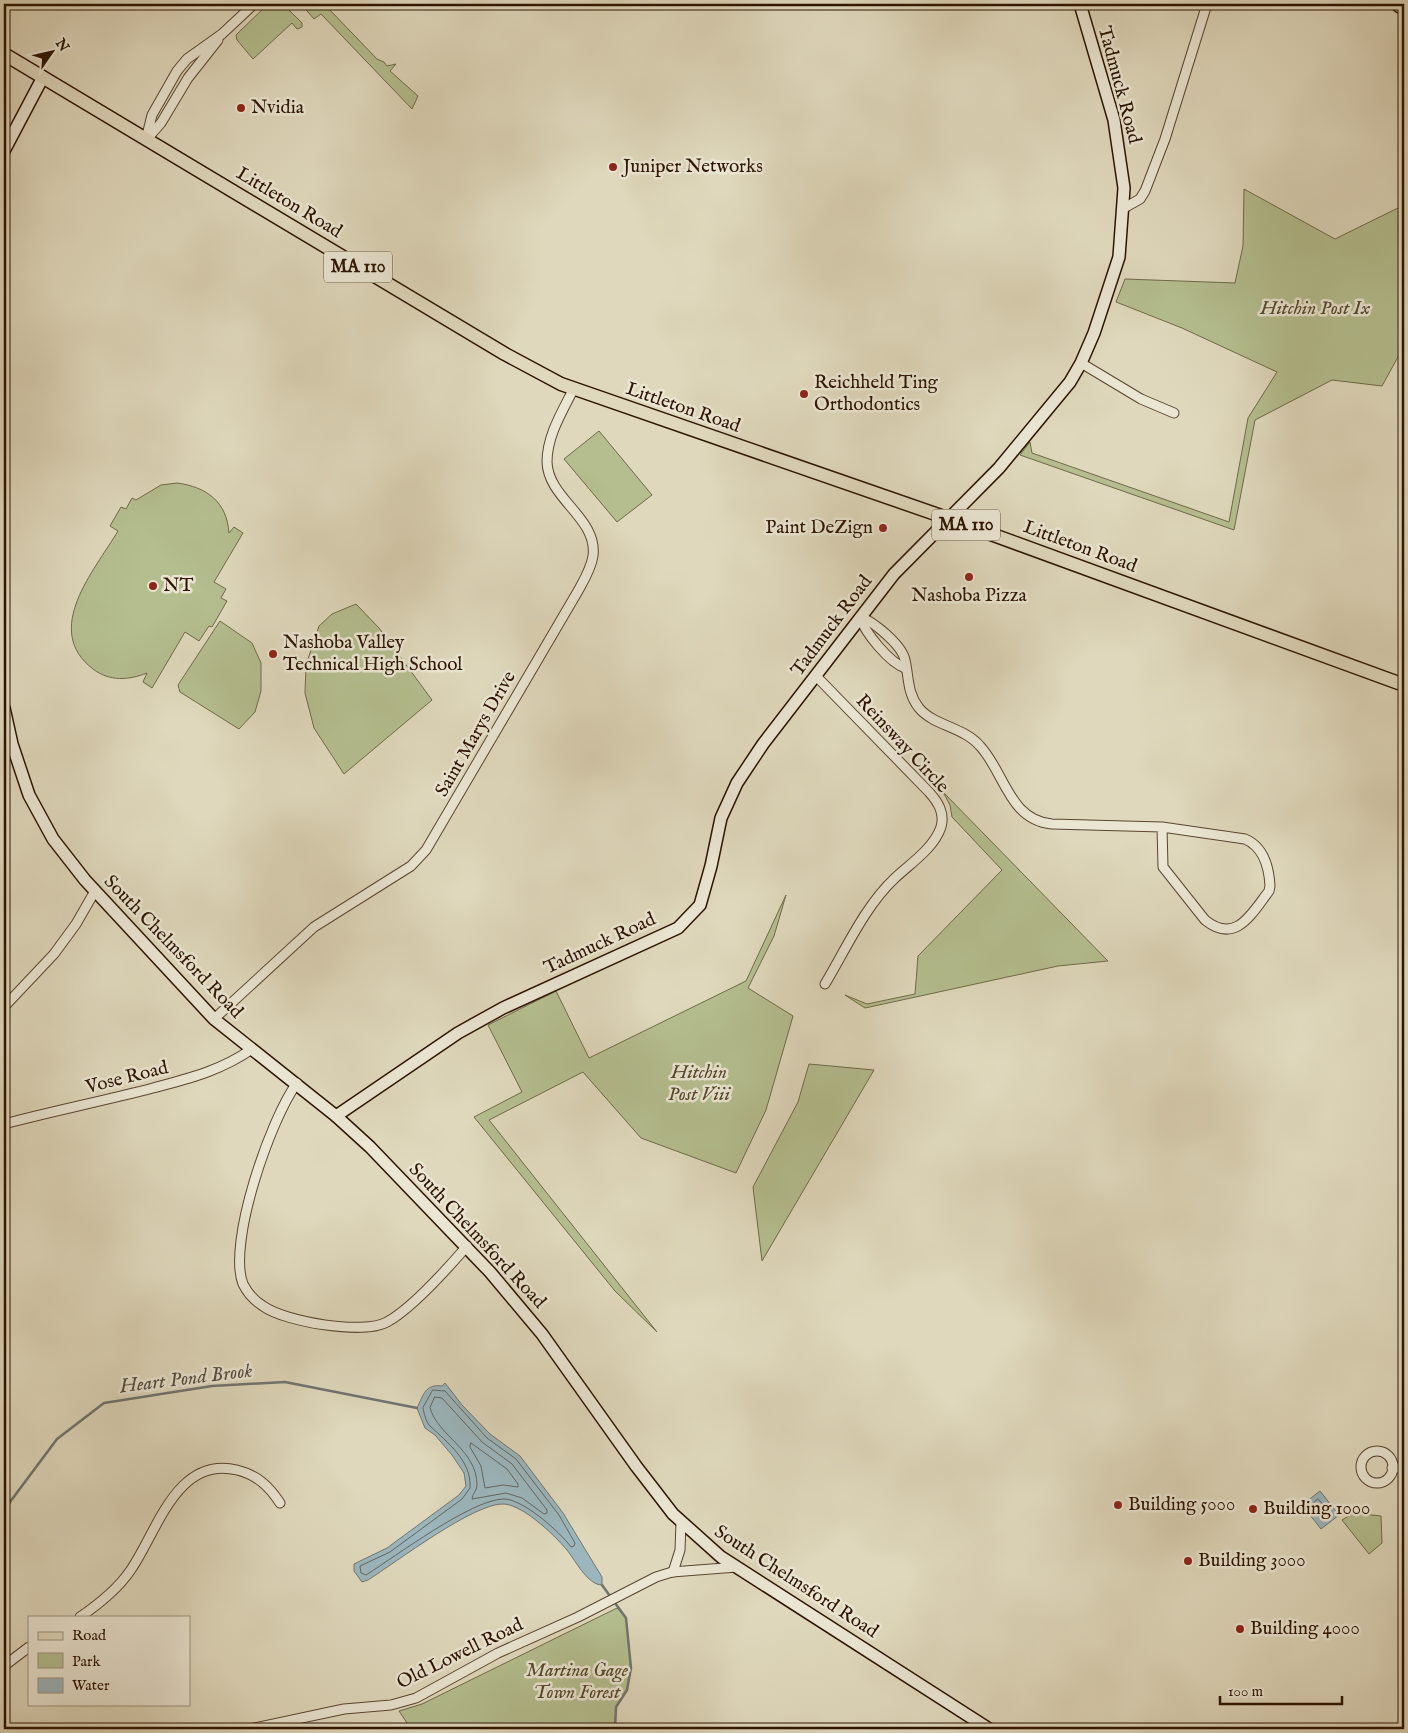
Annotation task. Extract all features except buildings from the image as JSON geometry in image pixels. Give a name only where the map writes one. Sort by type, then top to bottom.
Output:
[{"type":"highway","points":[[1399,4],[1404,7]]},
{"type":"main road","name":"Tadmuck Road","points":[[336,1116],[458,1033],[503,1008],[678,928],[691,916],[700,905],[711,866],[721,818],[730,796],[763,744],[894,574],[947,518],[982,486],[1024,439],[1070,382],[1081,363],[1094,333],[1119,257],[1124,208],[1121,157],[1114,120],[1080,4]]},
{"type":"main road","name":"Littleton Road","points":[[4,54],[510,358],[573,390],[947,518],[1404,684]]},
{"type":"main road","points":[[4,151],[42,77]]},
{"type":"main road","name":"South Chelmsford Road","points":[[4,708],[15,753],[29,795],[53,839],[95,891],[214,1019],[297,1083],[336,1116],[467,1246],[524,1310],[636,1466],[681,1522],[705,1544],[737,1567],[989,1729]]},
{"type":"street","points":[[146,139],[152,114],[177,71],[187,59],[222,34],[254,4]]},
{"type":"street","points":[[1124,208],[1140,199],[1145,191],[1165,139],[1207,4]]},
{"type":"street","points":[[146,139],[161,122],[188,78],[222,34]]},
{"type":"street","points":[[1081,363],[1141,399],[1174,413]]},
{"type":"street","name":"Saint Marys Drive","points":[[214,1019],[314,927],[411,866],[426,850],[578,591],[589,571],[594,554],[591,536],[552,483],[547,462],[554,428],[573,390]]},
{"type":"street","points":[[860,616],[872,621],[905,658],[910,691],[918,706],[926,714],[966,734],[980,746],[1013,800],[1030,817],[1040,822],[1052,824],[1162,827],[1245,840],[1262,851],[1270,881],[1269,891],[1246,922],[1235,928],[1224,930],[1205,920],[1163,867],[1162,827]]},
{"type":"street","name":"Reinsway Circle","points":[[816,676],[929,792],[936,800],[942,816],[937,836],[924,852],[884,889],[825,984]]},
{"type":"street","points":[[4,1007],[54,954],[76,924],[95,891]]},
{"type":"street","name":"Vose Road","points":[[4,1124],[103,1102],[198,1076],[220,1069],[252,1049]]},
{"type":"street","points":[[297,1083],[285,1099],[276,1120],[258,1172],[247,1214],[240,1253],[240,1270],[244,1285],[253,1298],[269,1310],[290,1317],[348,1328],[363,1329],[375,1327],[398,1315],[467,1246]]},
{"type":"street","points":[[81,1616],[99,1604],[122,1582],[174,1494],[193,1477],[217,1468],[242,1471],[265,1482],[280,1503]]},
{"type":"street","points":[[1392,1468],[1404,1468]]},
{"type":"street","points":[[673,1572],[680,1550],[681,1522]]},
{"type":"street","name":"Old Lowell Road","points":[[250,1729],[344,1709],[391,1705],[416,1698],[498,1653],[578,1617],[634,1587],[673,1572],[737,1567]]},
{"type":"street","points":[[4,1666],[28,1648]]},
{"type":"green space","points":[[268,4],[283,4],[302,23],[302,27],[297,29],[292,23],[253,59],[237,40],[236,35]]},
{"type":"green space","points":[[301,4],[331,4],[328,8],[377,59],[384,62],[387,66],[396,64],[390,71],[418,96],[412,109],[321,14],[314,19]]},
{"type":"green space","name":"Hitchin Post Ix","points":[[1244,189],[1335,239],[1404,205],[1404,346],[1382,386],[1332,380],[1255,420],[1234,530],[1020,455],[1030,442],[1032,453],[1229,522],[1248,418],[1277,372],[1182,328],[1116,302],[1125,279],[1235,283],[1243,246]]},
{"type":"green space","points":[[599,431],[652,495],[617,522],[564,459]]},
{"type":"green space","name":"NT","points":[[177,483],[206,492],[220,505],[229,533],[234,527],[243,533],[214,582],[226,589],[221,598],[227,601],[212,627],[209,626],[199,641],[185,632],[152,688],[143,682],[147,673],[120,679],[106,676],[93,669],[78,654],[72,637],[72,619],[77,600],[86,582],[118,531],[110,526],[121,507],[126,509],[132,498],[136,500],[161,485]]},
{"type":"green space","points":[[356,604],[379,628],[432,700],[344,774],[314,728],[305,693],[306,665],[319,626],[332,614]]},
{"type":"green space","points":[[220,621],[252,643],[261,663],[261,691],[255,712],[239,729],[180,692],[178,685]]},
{"type":"green space","points":[[943,792],[1108,961],[1058,966],[865,1008],[845,995],[867,1004],[915,994],[918,956],[1002,870],[952,817],[950,805]]},
{"type":"green space","name":"Hitchin Post Viii","points":[[786,895],[774,936],[748,988],[793,1016],[766,1110],[736,1173],[641,1138],[583,1072],[489,1120],[657,1332],[615,1291],[474,1117],[522,1092],[488,1025],[556,991],[589,1058],[746,981]]},
{"type":"green space","points":[[809,1064],[874,1070],[762,1261],[753,1187],[798,1102]]},
{"type":"green space","points":[[1354,1513],[1381,1516],[1382,1543],[1369,1554],[1342,1520]]},
{"type":"green space","name":"Martina Gage Town Forest","points":[[617,1608],[626,1618],[631,1668],[627,1690],[616,1707],[615,1729],[411,1729],[399,1711],[422,1704]]},
{"type":"water","points":[[445,1383],[462,1405],[490,1434],[520,1456],[563,1513],[602,1577],[602,1585],[592,1582],[565,1548],[531,1516],[504,1504],[491,1506],[455,1523],[368,1580],[362,1582],[354,1571],[354,1564],[387,1548],[459,1495],[466,1486],[464,1473],[435,1435],[425,1428],[417,1408],[428,1388],[442,1386]]},
{"type":"water","points":[[1320,1491],[1339,1515],[1321,1529],[1302,1505]]},
{"type":"waterway","name":"Heart Pond Brook","points":[[4,1510],[57,1439],[104,1403],[212,1386],[285,1382],[417,1408]]},
{"type":"waterway","name":"Heart Pond Brook","points":[[602,1585],[626,1618],[631,1668],[627,1690],[616,1707],[615,1729]]},
{"type":"place","name":"Nvidia","points":[[241,108]]},
{"type":"place","name":"Juniper Networks","points":[[613,167]]},
{"type":"place","name":"Reichheld Ting Orthodontics","points":[[804,394]]},
{"type":"place","name":"Paint DeZign","points":[[883,528]]},
{"type":"place","name":"Nashoba Pizza","points":[[969,577]]},
{"type":"place","name":"NT","points":[[153,586]]},
{"type":"place","name":"Nashoba Valley Technical High School","points":[[273,654]]},
{"type":"place","name":"Building 5000","points":[[1118,1505]]},
{"type":"place","name":"Building 1000","points":[[1253,1509]]},
{"type":"place","name":"Building 3000","points":[[1188,1561]]},
{"type":"place","name":"Building 4000","points":[[1240,1629]]}]
